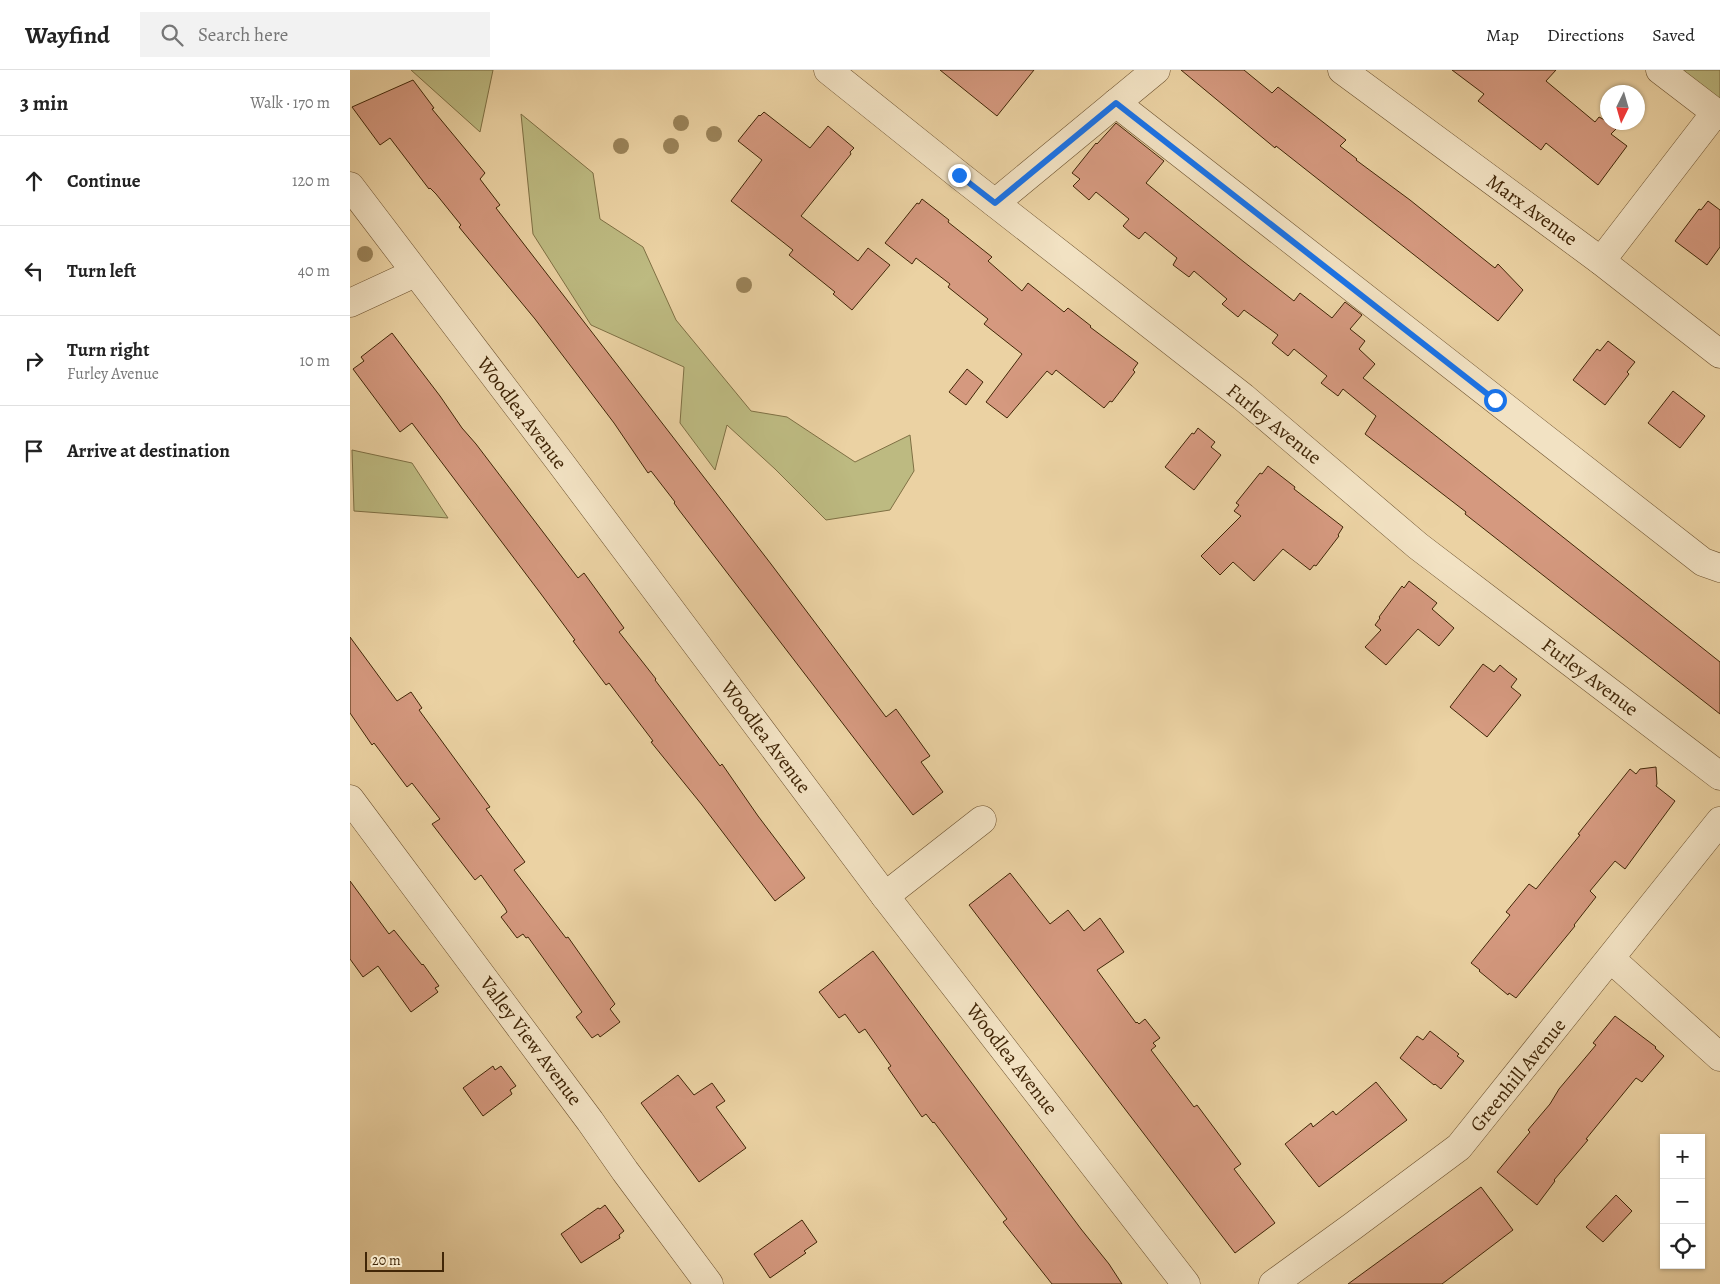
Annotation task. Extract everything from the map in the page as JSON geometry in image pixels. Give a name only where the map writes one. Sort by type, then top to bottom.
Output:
[{"type":"street","name":"Furley Avenue","points":[[828,70],[1242,397],[1418,546],[1720,776]]},
{"type":"street","points":[[995,203],[1156,70]]},
{"type":"street","name":"Marx Avenue","points":[[1342,70],[1601,261],[1720,354]]},
{"type":"street","points":[[1601,261],[1718,115],[1660,70]]},
{"type":"street","points":[[1116,103],[1703,562],[1720,568]]},
{"type":"street","name":"Woodlea Avenue","points":[[350,186],[560,462],[885,896],[1186,1284]]},
{"type":"street","points":[[350,303],[415,273]]},
{"type":"street","name":"Valley View Avenue","points":[[350,799],[709,1284]]},
{"type":"street","points":[[885,896],[982,820]]},
{"type":"street","name":"Greenhill Avenue","points":[[1272,1284],[1354,1226],[1459,1147],[1720,821]]},
{"type":"street","points":[[1611,959],[1720,1057]]},
{"type":"shaded area","points":[[411,70],[493,70],[480,132]]},
{"type":"shaded area","points":[[1672,70],[1720,70],[1720,108]]},
{"type":"shaded area","points":[[521,114],[593,173],[600,219],[643,247],[676,320],[751,411],[787,417],[855,462],[910,435],[914,471],[890,510],[826,520],[727,425],[715,470],[680,423],[684,367],[591,325],[533,234]]},
{"type":"shaded area","points":[[352,450],[412,463],[448,518],[354,511]]},
{"type":"building","points":[[940,70],[1034,70],[997,116]]},
{"type":"building","points":[[1181,70],[1244,70],[1272,93],[1278,87],[1346,140],[1340,146],[1356,160],[1410,200],[1495,268],[1498,264],[1523,290],[1498,321],[1276,146],[1275,148]]},
{"type":"building","points":[[1452,70],[1556,70],[1546,81],[1595,122],[1600,118],[1600,130],[1615,130],[1611,134],[1627,146],[1598,185],[1546,143],[1541,150],[1478,101],[1484,94]]},
{"type":"building","points":[[413,80],[434,108],[432,109],[485,173],[480,179],[500,205],[496,208],[771,564],[886,717],[896,709],[930,756],[921,762],[943,792],[913,815],[651,471],[648,473],[614,423],[535,319],[459,227],[461,225],[436,194],[429,189],[390,138],[380,145],[352,107]]},
{"type":"building","points":[[764,112],[810,148],[828,126],[854,148],[801,216],[858,261],[868,248],[890,265],[852,310],[833,294],[835,292],[789,255],[793,250],[731,201],[762,160],[738,141],[759,115]]},
{"type":"building","points":[[1116,123],[1164,161],[1146,183],[1244,262],[1294,301],[1300,293],[1332,318],[1345,302],[1362,315],[1350,329],[1365,341],[1359,349],[1375,364],[1363,378],[1720,662],[1720,714],[1365,434],[1376,416],[1343,389],[1338,396],[1321,383],[1327,376],[1294,349],[1288,356],[1272,343],[1278,335],[1244,310],[1238,317],[1222,304],[1227,299],[1194,271],[1189,277],[1173,265],[1177,258],[1145,232],[1139,239],[1123,226],[1129,219],[1096,192],[1089,200],[1073,186],[1080,179],[1072,173],[1096,143]]},
{"type":"building","points":[[922,199],[992,257],[988,261],[1022,291],[1028,283],[1064,312],[1068,308],[1138,363],[1133,370],[1135,372],[1112,402],[1110,401],[1104,408],[1056,370],[1052,375],[1047,371],[1007,418],[986,402],[1022,354],[984,324],[988,319],[948,287],[950,284],[916,258],[912,264],[885,243]]},
{"type":"building","points":[[1708,201],[1720,210],[1720,247],[1707,265],[1675,241],[1699,209],[1701,210]]},
{"type":"building","points":[[392,333],[462,428],[578,578],[584,573],[624,628],[619,632],[720,766],[722,764],[758,816],[805,878],[775,901],[651,742],[653,741],[609,683],[606,685],[541,594],[412,423],[400,432],[353,369],[364,361],[361,357]]},
{"type":"building","points":[[1608,341],[1635,362],[1627,372],[1629,374],[1605,405],[1573,380],[1597,349],[1600,351]]},
{"type":"building","points":[[967,369],[983,382],[966,405],[949,392]]},
{"type":"building","points":[[1673,391],[1705,416],[1680,448],[1648,423]]},
{"type":"building","points":[[1198,428],[1215,442],[1211,447],[1221,455],[1194,490],[1165,467]]},
{"type":"building","points":[[1268,466],[1343,527],[1339,536],[1316,566],[1314,565],[1310,570],[1283,549],[1254,581],[1233,562],[1220,575],[1201,556],[1241,516],[1234,511],[1239,505],[1236,503]]},
{"type":"building","points":[[1409,581],[1437,603],[1432,609],[1454,628],[1439,646],[1418,629],[1386,665],[1365,647],[1381,630],[1375,625],[1379,617],[1402,586],[1404,588]]},
{"type":"building","points":[[350,637],[397,701],[411,692],[422,708],[419,710],[490,807],[486,809],[525,862],[514,870],[566,938],[568,937],[615,1004],[610,1009],[620,1022],[600,1037],[598,1034],[592,1038],[576,1017],[582,1012],[528,937],[526,938],[523,934],[517,938],[501,917],[507,912],[505,908],[481,875],[475,880],[432,824],[440,819],[412,783],[407,787],[374,743],[372,745],[350,713]]},
{"type":"building","points":[[1483,664],[1494,672],[1500,665],[1517,679],[1511,687],[1521,695],[1487,737],[1450,707]]},
{"type":"building","points":[[1656,767],[1656,786],[1675,801],[1625,869],[1615,861],[1590,891],[1596,897],[1575,926],[1516,998],[1509,993],[1508,995],[1471,963],[1510,915],[1506,912],[1529,884],[1536,889],[1630,769],[1636,774],[1640,769]]},
{"type":"building","points":[[1010,873],[1050,924],[1068,910],[1084,931],[1100,918],[1124,952],[1097,970],[1136,1023],[1139,1024],[1145,1019],[1160,1038],[1153,1043],[1156,1046],[1151,1050],[1194,1107],[1197,1105],[1241,1164],[1234,1169],[1275,1223],[1235,1253],[969,905]]},
{"type":"building","points":[[350,881],[389,934],[394,930],[439,986],[435,988],[438,992],[411,1012],[378,966],[363,977],[350,959]]},
{"type":"building","points":[[873,951],[1109,1264],[1122,1284],[1052,1284],[1003,1222],[1007,1219],[934,1122],[926,1114],[922,1117],[888,1068],[891,1066],[865,1029],[859,1033],[845,1014],[839,1018],[819,992]]},
{"type":"building","points":[[1615,1016],[1656,1047],[1664,1056],[1642,1082],[1636,1078],[1554,1180],[1537,1205],[1497,1172],[1530,1132],[1528,1130],[1550,1104],[1559,1089],[1596,1045],[1593,1043]]},
{"type":"building","points":[[1430,1031],[1459,1054],[1457,1056],[1464,1061],[1441,1089],[1400,1058],[1417,1036],[1423,1040]]},
{"type":"building","points":[[493,1066],[495,1070],[501,1066],[516,1086],[510,1090],[512,1094],[483,1116],[463,1088]]},
{"type":"building","points":[[678,1075],[694,1095],[712,1083],[725,1101],[716,1107],[746,1148],[699,1182],[641,1103]]},
{"type":"building","points":[[1376,1082],[1407,1120],[1319,1187],[1285,1144],[1311,1123],[1313,1127],[1333,1111],[1336,1115]]},
{"type":"building","points":[[1481,1187],[1513,1230],[1442,1284],[1348,1284]]},
{"type":"building","points":[[1616,1195],[1632,1211],[1603,1242],[1586,1227]]},
{"type":"building","points":[[605,1205],[624,1231],[619,1235],[620,1238],[581,1263],[561,1234]]},
{"type":"building","points":[[802,1220],[817,1242],[804,1251],[806,1253],[770,1278],[754,1254]]},
{"type":"route","points":[[959,175],[995,203],[1116,103],[1495,400]]}]
